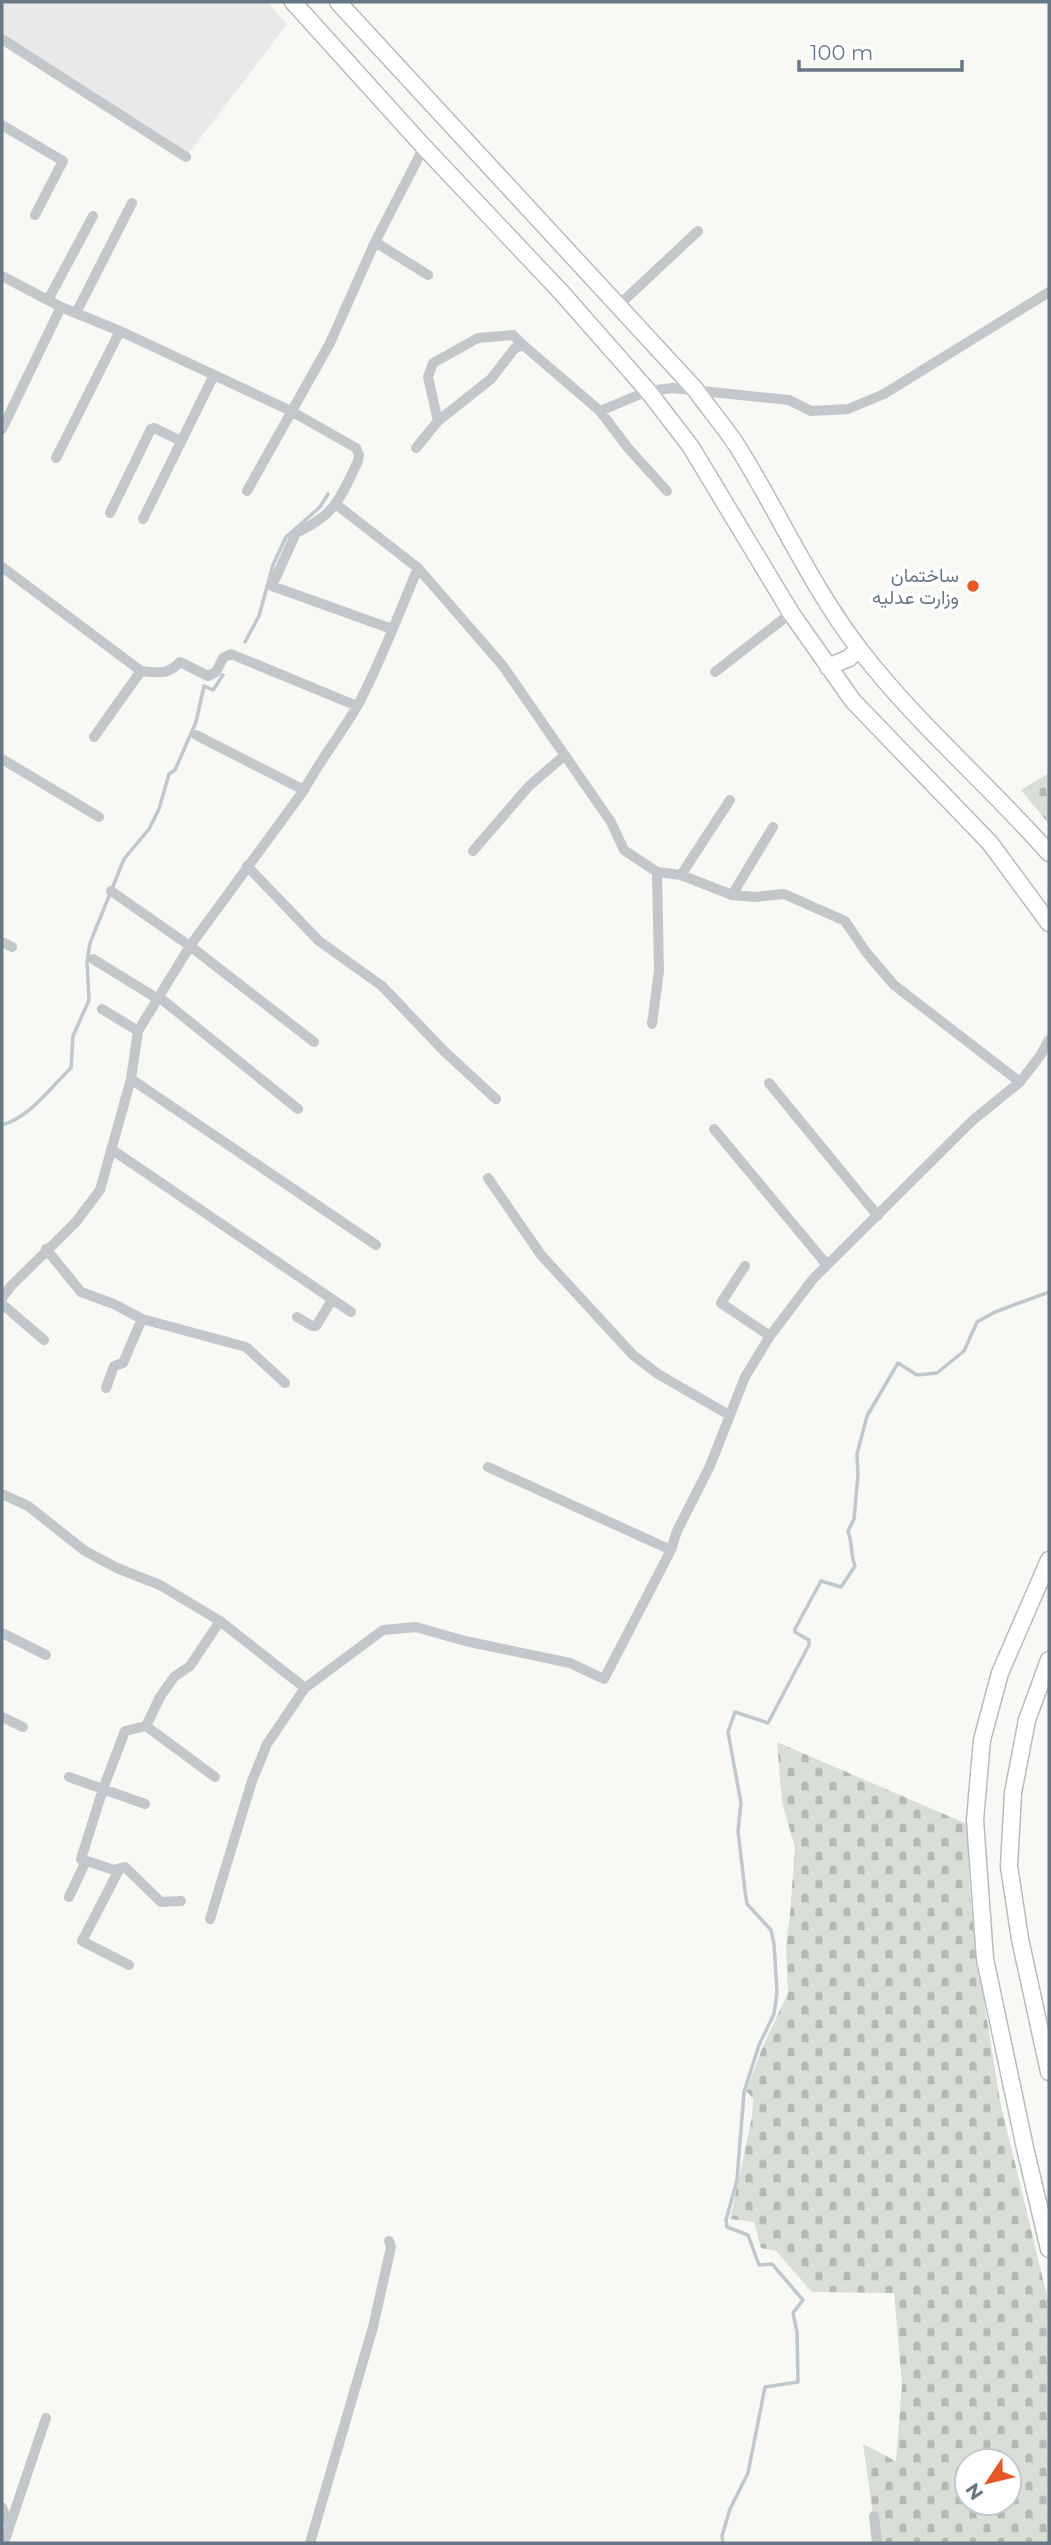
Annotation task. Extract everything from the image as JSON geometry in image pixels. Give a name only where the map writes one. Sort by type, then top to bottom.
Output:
[{"type":"street","points":[[293,2],[424,148],[561,292],[648,391],[691,447],[791,613],[853,701],[990,843],[1049,923]]},
{"type":"street","points":[[338,2],[695,388],[738,447],[822,595],[859,649],[1049,853]]},
{"type":"street","points":[[2,39],[187,157]]},
{"type":"street","points":[[3,129],[64,161],[35,215]]},
{"type":"street","points":[[247,491],[330,343],[376,242],[424,148]]},
{"type":"street","points":[[76,313],[132,203]]},
{"type":"street","points":[[48,300],[93,216]]},
{"type":"street","points":[[619,305],[698,231]]},
{"type":"street","points":[[376,242],[428,275]]},
{"type":"street","points":[[2,276],[61,307],[120,331],[291,411],[356,448],[358,461],[337,505],[313,525],[296,533],[272,586],[393,629]]},
{"type":"street","points":[[600,411],[648,391],[695,388],[789,400],[811,411],[848,409],[884,394],[1049,292]]},
{"type":"street","points":[[2,429],[61,307]]},
{"type":"street","points":[[56,458],[120,331]]},
{"type":"street","points":[[438,421],[428,377],[433,363],[478,338],[513,335],[600,411],[667,491]]},
{"type":"street","points":[[416,448],[438,421],[491,379],[515,348],[523,345]]},
{"type":"street","points":[[143,519],[214,375]]},
{"type":"street","points":[[110,513],[151,429],[181,441]]},
{"type":"street","points":[[337,505],[418,568],[503,666],[611,822],[624,850],[657,872],[681,875],[732,895],[755,897],[784,894],[845,921],[866,952],[894,985],[1020,1082]]},
{"type":"street","points":[[2,567],[141,671],[172,671],[180,662],[208,676],[216,673],[223,659],[231,654],[357,706]]},
{"type":"street","points":[[2,1298],[10,1286],[75,1223],[100,1190],[131,1079],[138,1031],[190,946],[304,790],[357,706],[376,669],[418,568]]},
{"type":"street","points":[[715,672],[791,613]]},
{"type":"street","points":[[828,667],[849,658],[859,649]]},
{"type":"street","points":[[94,737],[141,671]]},
{"type":"street","points":[[196,736],[304,790]]},
{"type":"street","points":[[473,851],[529,786],[565,755]]},
{"type":"street","points":[[2,759],[99,817]]},
{"type":"street","points":[[681,875],[730,800]]},
{"type":"street","points":[[732,895],[773,827]]},
{"type":"street","points":[[247,866],[319,941],[382,986],[444,1051],[496,1099]]},
{"type":"street","points":[[652,1024],[659,971],[657,872]]},
{"type":"street","points":[[111,891],[190,946],[314,1042]]},
{"type":"street","points":[[93,959],[158,998],[298,1110]]},
{"type":"street","points":[[102,1009],[138,1031]]},
{"type":"street","points":[[210,1919],[252,1781],[267,1744],[305,1688],[383,1630],[416,1627],[465,1642],[570,1663],[604,1679],[671,1550],[677,1531],[710,1465],[745,1377],[770,1336],[813,1279],[973,1120],[1020,1082],[1049,1040]]},
{"type":"street","points":[[131,1079],[376,1245]]},
{"type":"street","points":[[769,1083],[878,1216]]},
{"type":"street","points":[[714,1129],[827,1265]]},
{"type":"street","points":[[111,1149],[351,1312]]},
{"type":"street","points":[[488,1178],[541,1255],[634,1354],[658,1374],[729,1415]]},
{"type":"street","points":[[46,1250],[78,1291],[142,1319],[246,1347],[285,1382]]},
{"type":"street","points":[[745,1266],[721,1303],[770,1336]]},
{"type":"street","points":[[297,1317],[316,1326],[332,1300]]},
{"type":"street","points":[[2,1304],[44,1340]]},
{"type":"street","points":[[106,1388],[114,1366],[123,1363],[142,1319]]},
{"type":"street","points":[[488,1467],[671,1550]]},
{"type":"street","points":[[2,1494],[28,1506],[85,1551],[117,1568],[160,1585],[220,1621],[305,1688]]},
{"type":"street","points":[[1049,1560],[1000,1673],[982,1740],[975,1804],[985,1959],[1049,2249]]},
{"type":"street","points":[[146,1726],[160,1697],[174,1677],[190,1666],[220,1621]]},
{"type":"street","points":[[2,1633],[46,1655]]},
{"type":"street","points":[[1049,1660],[1042,1698],[1027,1720],[1013,1793],[1009,1866],[1020,1939],[1049,2072]]},
{"type":"street","points":[[2,1717],[23,1727]]},
{"type":"street","points":[[81,1859],[125,1731],[146,1726],[215,1777]]},
{"type":"street","points":[[69,1777],[145,1804]]},
{"type":"street","points":[[81,1859],[114,1870],[125,1867],[161,1902],[181,1901]]},
{"type":"street","points":[[69,1897],[85,1863],[81,1859]]},
{"type":"street","points":[[120,1868],[82,1941],[129,1965]]},
{"type":"street","points":[[310,2543],[373,2327],[391,2247],[389,2241]]},
{"type":"street","points":[[4,2543],[46,2418]]},
{"type":"street","points":[[2,2507],[9,2526]]},
{"type":"street","points":[[874,2516],[877,2543]]},
{"type":"shaded area","points":[[2,2],[267,2],[287,24],[186,157],[2,39]]},
{"type":"green space","points":[[1049,773],[1049,824],[1021,790]]},
{"type":"green space","points":[[777,1742],[967,1824],[976,1951],[1000,2101],[1049,2304],[1049,2543],[877,2543],[863,2444],[896,2461],[902,2384],[894,2293],[812,2292],[776,2251],[761,2248],[754,2222],[730,2219],[752,2117],[753,2098],[746,2091],[763,2046],[788,1993],[786,1945],[795,1848],[782,1802]]},
{"type":"waterway","points":[[245,642],[259,616],[273,565],[286,537],[320,507],[328,494]]},
{"type":"waterway","points":[[2,1125],[31,1109],[71,1068],[73,1036],[89,1000],[87,962],[90,943],[124,859],[149,829],[159,809],[169,774],[175,770],[196,722],[204,686],[213,690],[223,675]]},
{"type":"waterway","points":[[723,2543],[722,2536],[730,2509],[748,2473],[765,2387],[798,2382],[797,2332],[793,2313],[803,2300],[772,2264],[759,2265],[748,2235],[727,2227],[726,2220],[737,2180],[744,2092],[759,2045],[774,2014],[777,1992],[771,1930],[747,1904],[738,1831],[741,1803],[728,1732],[735,1712],[768,1723],[809,1645],[809,1640],[795,1632],[795,1629],[821,1581],[841,1587],[855,1566],[848,1531],[854,1519],[857,1454],[867,1416],[898,1363],[917,1375],[937,1373],[964,1351],[977,1322],[995,1312],[1049,1292]]},
{"type":"place","name":"ساختمان وزارت عدلیه","points":[[973,586]]}]
